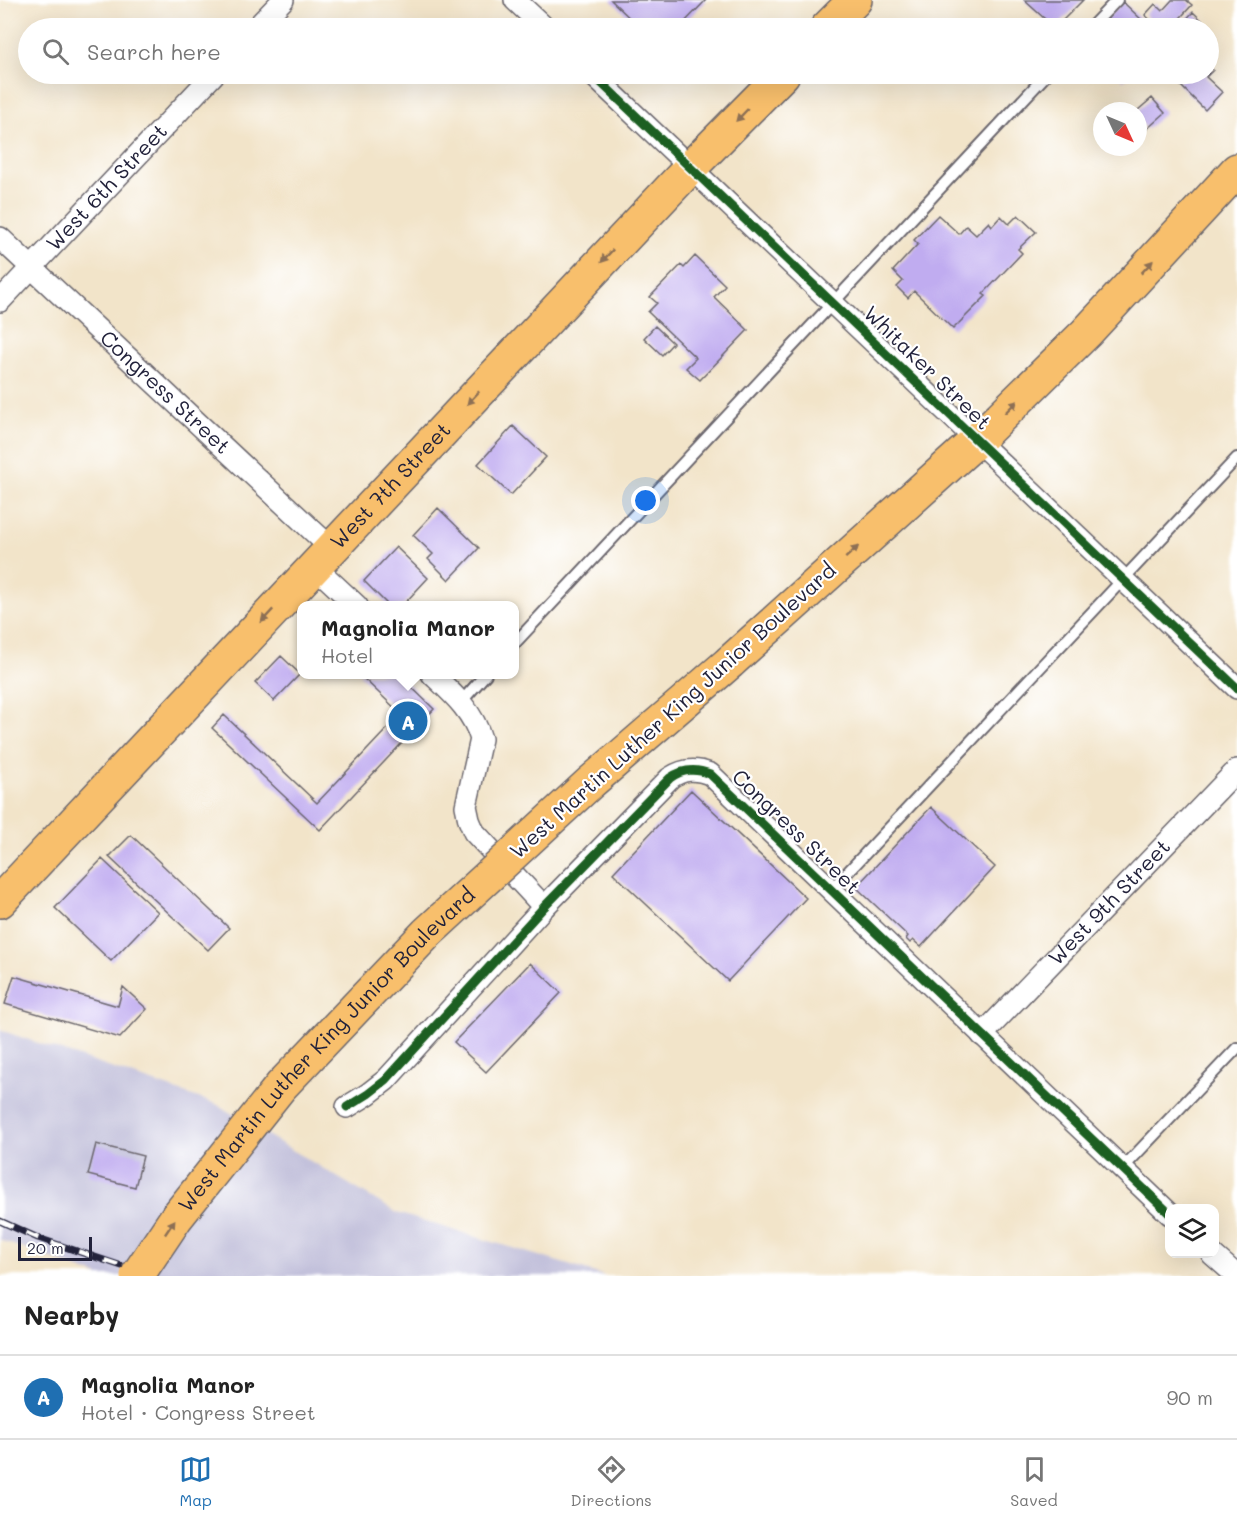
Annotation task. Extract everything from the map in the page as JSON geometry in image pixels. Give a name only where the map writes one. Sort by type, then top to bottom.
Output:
[{"type":"main road","points":[[837,18],[855,0]]},
{"type":"main road","name":"West 7th Street","points":[[0,901],[690,168],[773,84]]},
{"type":"main road","name":"West Martin Luther King Junior Boulevard","points":[[137,1276],[176,1218],[281,1086],[427,933],[591,782],[730,662],[976,440],[1086,333],[1237,170]]},
{"type":"street","points":[[266,18],[283,0]]},
{"type":"street","points":[[515,0],[534,18]]},
{"type":"street","name":"West 6th Street","points":[[0,301],[205,84]]},
{"type":"street","name":"Whitaker Street","points":[[602,84],[1237,687]]},
{"type":"street","name":"Congress Street","points":[[0,238],[323,557],[354,601]]},
{"type":"street","points":[[436,679],[461,702],[475,722],[481,739],[466,806],[474,832],[544,908]]},
{"type":"street","name":"Congress Street","points":[[347,1107],[386,1080],[544,908],[670,778],[678,773],[699,770],[710,774],[1121,1170],[1165,1210]]},
{"type":"street","name":"West 9th Street","points":[[982,1035],[1237,770]]},
{"type":"street","points":[[1217,1258],[1237,1276]]},
{"type":"lane","points":[[1100,18],[1117,0]]},
{"type":"lane","points":[[519,639],[1038,84]]},
{"type":"lane","points":[[831,890],[1237,458]]},
{"type":"lane","points":[[461,702],[482,679]]},
{"type":"lane","points":[[1121,1170],[1237,1048]]},
{"type":"shaded area","points":[[0,1030],[216,1104],[397,1213],[605,1276],[99,1276],[0,1240]]},
{"type":"building","points":[[611,0],[706,0],[689,18],[630,18]]},
{"type":"building","points":[[1024,0],[1083,0],[1065,18],[1044,18]]},
{"type":"building","points":[[1172,0],[1186,0],[1192,5],[1180,18],[1148,18],[1145,15],[1155,4],[1162,11]]},
{"type":"building","points":[[1123,2],[1140,18],[1108,18]]},
{"type":"building","points":[[1193,12],[1199,18],[1187,18]]},
{"type":"building","points":[[1179,84],[1213,84],[1222,92],[1205,110]]},
{"type":"building","points":[[1152,98],[1165,113],[1147,129],[1147,102]]},
{"type":"building","points":[[938,215],[959,234],[966,226],[976,235],[989,222],[992,226],[1001,216],[1009,224],[1018,215],[1036,232],[1018,249],[1022,253],[983,294],[986,296],[953,329],[914,291],[908,298],[897,287],[903,281],[893,271],[918,244],[914,240]]},
{"type":"building","points":[[695,256],[725,285],[714,297],[748,330],[700,380],[686,368],[696,358],[648,312],[657,303],[650,297],[681,265],[684,268]]},
{"type":"building","points":[[655,326],[673,343],[662,355],[644,338]]},
{"type":"building","points":[[513,426],[546,457],[511,495],[478,464]]},
{"type":"building","points":[[438,508],[479,548],[449,580],[428,559],[433,554],[413,535]]},
{"type":"building","points":[[396,547],[428,578],[407,601],[384,601],[364,581]]},
{"type":"building","points":[[281,656],[297,671],[297,677],[274,701],[255,683]]},
{"type":"building","points":[[364,679],[403,679],[434,709],[320,830],[212,728],[224,715],[317,803],[401,714]]},
{"type":"building","points":[[691,790],[806,898],[728,981],[613,873]]},
{"type":"building","points":[[931,807],[995,867],[921,947],[913,940],[910,943],[906,939],[908,936],[856,887]]},
{"type":"building","points":[[131,835],[229,928],[208,950],[109,857]]},
{"type":"building","points":[[102,859],[158,912],[111,961],[55,908]]},
{"type":"building","points":[[530,963],[561,993],[486,1072],[454,1042]]},
{"type":"building","points":[[14,976],[118,1006],[123,987],[147,1009],[120,1038],[5,1004]]},
{"type":"building","points":[[96,1144],[143,1156],[135,1187],[88,1175]]},
{"type":"railway","points":[[0,1221],[38,1238],[152,1276]]},
{"type":"cycle path","points":[[603,84],[1237,688]]},
{"type":"cycle path","points":[[347,1107],[386,1080],[544,907],[670,778],[684,771],[699,771],[710,774],[1165,1209]]},
{"type":"place","name":"Magnolia Manor","points":[[408,721]]}]
